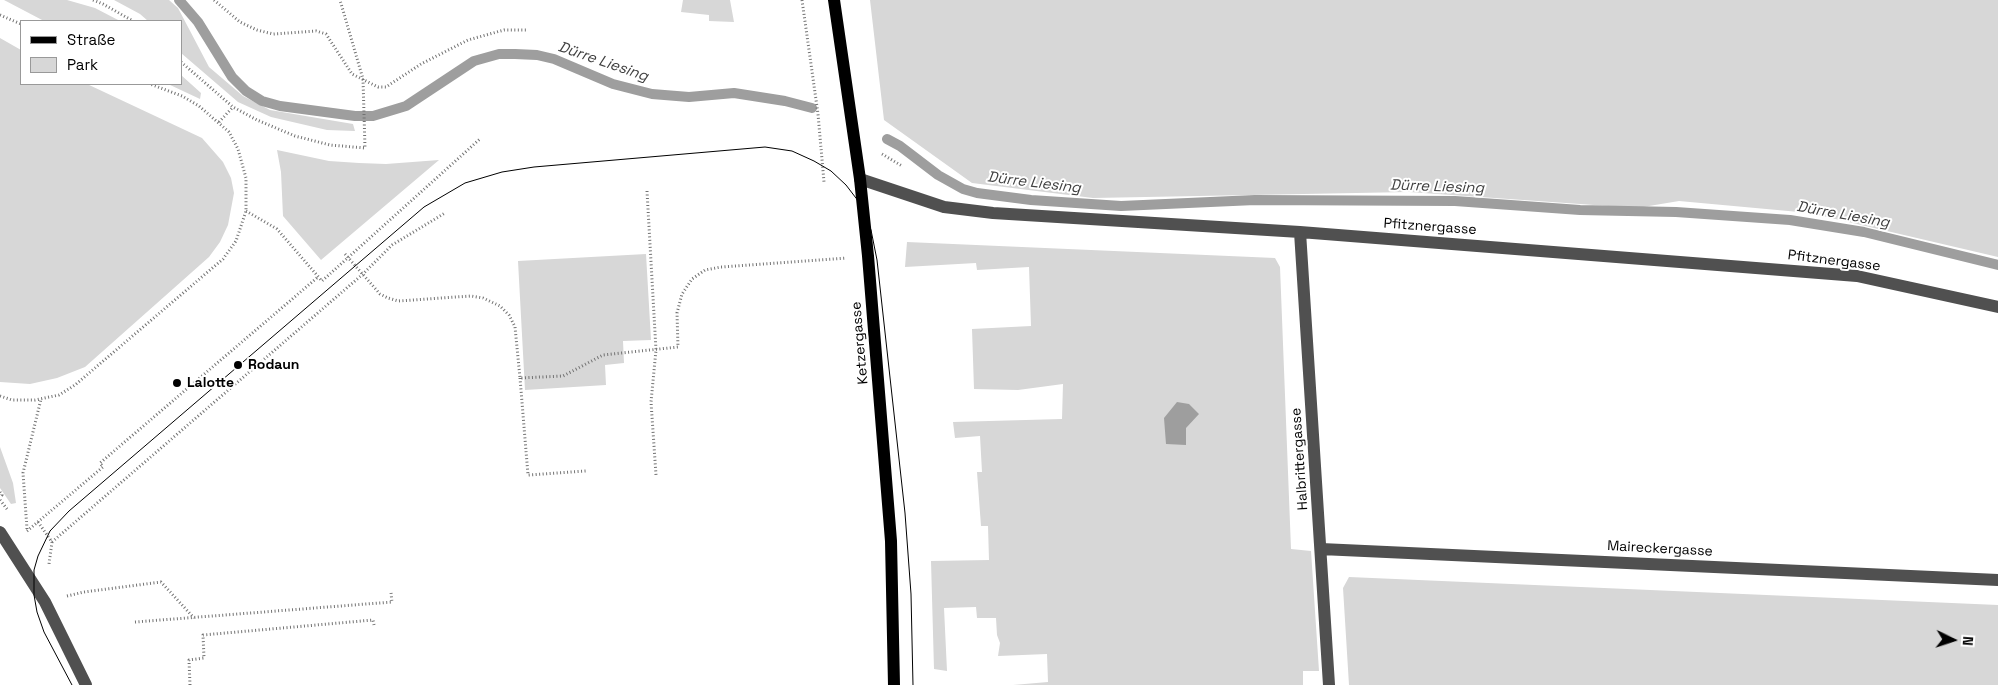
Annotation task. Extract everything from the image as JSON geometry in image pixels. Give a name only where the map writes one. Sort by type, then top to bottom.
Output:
[{"type":"main road","name":"Ketzergasse","points":[[834,0],[860,179],[868,256],[891,541],[894,685]]},
{"type":"street","name":"Pfitznergasse","points":[[860,179],[944,207],[993,213],[1300,232],[1858,276],[1998,307]]},
{"type":"street","name":"Halbrittergasse","points":[[1300,232],[1329,685]]},
{"type":"street","points":[[0,532],[4,548],[45,602],[86,685]]},
{"type":"street","name":"Maireckergasse","points":[[1321,549],[1998,580]]},
{"type":"path","points":[[93,0],[131,20]]},
{"type":"path","points":[[214,0],[240,22],[257,30],[273,34],[316,31],[326,34],[352,74],[378,87],[386,87],[421,64],[468,40],[504,30],[526,30]]},
{"type":"path","points":[[182,63],[233,107],[256,120],[294,136],[330,145],[365,148],[363,79],[340,0]]},
{"type":"path","points":[[802,0],[818,114],[824,182]]},
{"type":"path","points":[[0,14],[20,24]]},
{"type":"path","points":[[0,396],[12,400],[41,399],[58,395],[75,385],[223,259],[236,241],[246,211],[246,178],[242,159],[229,132],[199,106],[182,96],[153,85]]},
{"type":"path","points":[[219,122],[233,107]]},
{"type":"path","points":[[246,211],[277,229],[322,282],[481,138]]},
{"type":"path","points":[[881,148],[882,154],[906,168]]},
{"type":"path","points":[[647,191],[656,350],[651,402],[656,475]]},
{"type":"path","points":[[52,542],[362,274],[392,245],[445,213]]},
{"type":"path","points":[[346,254],[380,294],[388,298],[398,301],[471,296],[483,298],[500,306],[509,316],[515,327],[528,475],[586,471]]},
{"type":"path","points":[[520,378],[563,376],[603,355],[678,347],[677,313],[682,294],[692,279],[705,270],[721,267],[868,256]]},
{"type":"path","points":[[4,548],[103,467],[100,463],[318,277]]},
{"type":"path","points":[[27,531],[23,473],[41,399]]},
{"type":"path","points":[[0,492],[2,495],[0,497]]},
{"type":"path","points":[[45,602],[84,592],[160,582],[194,618]]},
{"type":"path","points":[[135,622],[392,602],[391,593]]},
{"type":"path","points":[[190,685],[189,660],[204,658],[203,636],[374,620],[374,625]]},
{"type":"green space","points":[[4,0],[67,0],[95,8],[118,20],[42,20]]},
{"type":"green space","points":[[114,0],[169,0],[178,8],[209,67],[243,96],[270,110],[353,124],[355,131],[327,130],[271,117],[238,102],[182,54],[182,20],[147,20],[140,14]]},
{"type":"green space","points":[[683,0],[730,0],[734,22],[709,21],[709,15],[681,12]]},
{"type":"green space","points":[[870,0],[1998,0],[1998,257],[1810,213],[1679,201],[1637,208],[1409,192],[1093,198],[972,183],[884,120]]},
{"type":"green space","points":[[0,38],[20,49],[20,85],[89,85],[202,138],[223,162],[231,178],[234,193],[228,225],[220,242],[209,257],[85,367],[57,378],[30,384],[0,382]]},
{"type":"green space","points":[[182,76],[201,93],[200,99],[170,85],[182,85]]},
{"type":"green space","points":[[277,150],[329,161],[359,163],[386,164],[439,160],[321,260],[283,216],[281,172]]},
{"type":"green space","points":[[907,242],[1275,258],[1280,267],[1291,549],[1311,551],[1319,671],[1303,671],[1303,685],[1013,685],[1048,682],[1047,654],[998,656],[1000,643],[997,635],[996,618],[977,618],[976,607],[944,608],[947,671],[934,669],[931,561],[989,560],[988,526],[981,526],[977,472],[982,472],[980,436],[955,438],[953,422],[1062,419],[1063,384],[1018,390],[974,389],[972,329],[1031,326],[1029,267],[977,270],[976,263],[905,267]]},
{"type":"green space","points":[[646,254],[651,340],[623,341],[624,363],[605,365],[606,385],[525,390],[518,261]]},
{"type":"green space","points":[[0,447],[13,483],[16,503],[11,504],[0,488]]},
{"type":"green space","points":[[1349,577],[1998,605],[1998,685],[1349,685],[1343,588]]},
{"type":"shaded area","points":[[1177,402],[1189,404],[1199,414],[1186,428],[1186,445],[1166,444],[1164,418]]},
{"type":"waterway","name":"Dürre Liesing","points":[[179,0],[198,22],[232,77],[246,91],[262,101],[280,106],[355,116],[373,116],[406,106],[474,61],[499,54],[515,54],[537,55],[554,59],[613,84],[652,94],[689,97],[734,93],[785,101],[812,108]]},
{"type":"waterway","name":"Dürre Liesing","points":[[887,139],[900,146],[938,175],[963,189],[977,193],[1031,200],[1121,206],[1255,200],[1455,201],[1580,210],[1676,212],[1790,220],[1864,232],[1998,265]]},
{"type":"tram line","points":[[72,685],[44,632],[37,612],[34,595],[34,570],[38,556],[50,531],[69,511],[424,207],[465,183],[502,172],[534,167],[765,147],[792,151],[831,171],[846,185],[859,202],[871,230],[877,260],[905,513],[911,594],[913,685]]},
{"type":"place","name":"Rodaun","points":[[238,365]]},
{"type":"place","name":"Lalotte","points":[[177,383]]}]
